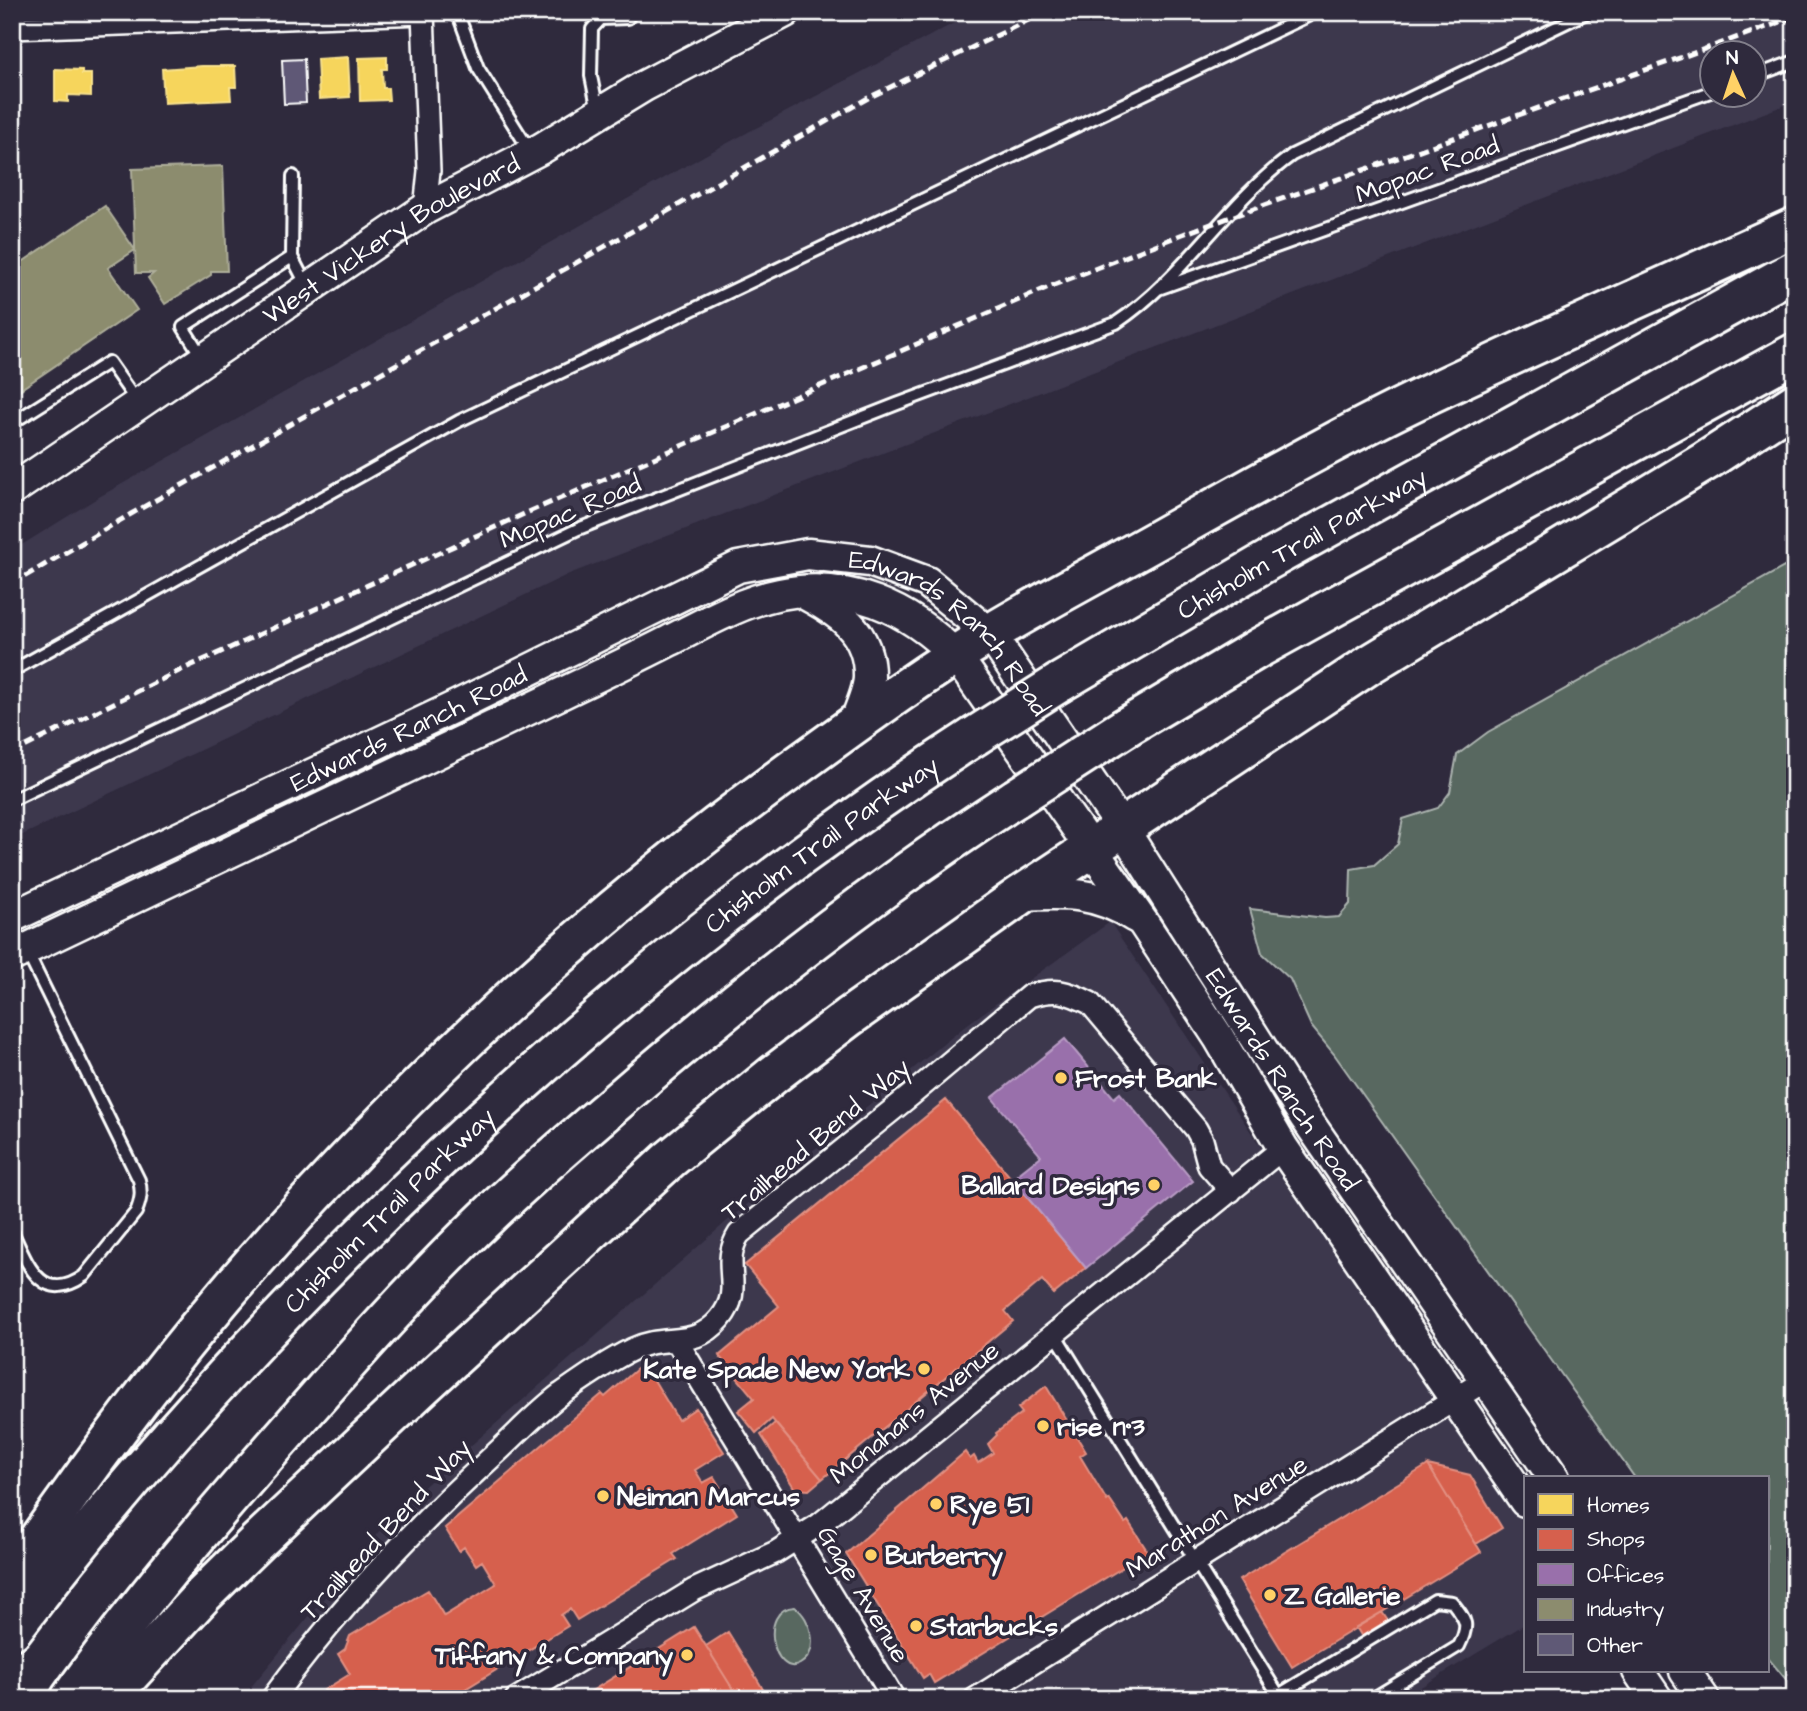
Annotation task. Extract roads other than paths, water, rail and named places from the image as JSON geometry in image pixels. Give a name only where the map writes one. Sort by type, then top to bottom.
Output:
[{"type":"highway","points":[[12,1577],[140,1401],[279,1233],[412,1095],[534,979],[621,902],[740,808],[855,724],[990,634],[1368,424],[1795,227]]},
{"type":"highway","name":"Chisholm Trail Parkway","points":[[12,1630],[117,1500],[250,1349],[314,1282],[466,1133],[558,1050],[710,924],[851,819],[1059,683],[1268,561],[1795,271]]},
{"type":"highway","points":[[70,1699],[158,1586],[260,1463],[353,1356],[483,1221],[563,1147],[765,979],[934,851],[1126,727],[1259,648],[1795,353]]},
{"type":"highway","points":[[107,1699],[203,1595],[257,1542],[670,1159],[772,1075],[1021,895],[1372,663],[1746,436],[1795,403]]},
{"type":"street","name":"West Vickery Boulevard","points":[[12,489],[425,209],[531,153],[743,27],[785,12]]},
{"type":"street","points":[[12,28],[424,13],[429,171],[425,209]]},
{"type":"street","name":"Edwards Ranch Road","points":[[12,916],[454,707],[738,567],[808,554],[870,561],[928,582],[990,634],[1123,829],[1305,1117],[1552,1476]]},
{"type":"street","name":"Edwards Ranch Road","points":[[19,953],[604,674],[734,608],[781,594],[801,592],[833,590],[874,599],[936,635],[956,656],[1142,921],[1219,1038],[1283,1148],[1457,1398],[1524,1499]]},
{"type":"street","points":[[801,592],[830,607],[852,625],[864,646],[870,678],[855,724]]},
{"type":"street","points":[[1021,895],[1092,896],[1108,901],[1142,921]]},
{"type":"street","name":"Trailhead Bend Way","points":[[272,1699],[356,1593],[447,1498],[558,1396],[634,1348],[655,1341],[691,1339],[715,1325],[727,1309],[733,1289],[730,1253],[739,1234],[1029,996],[1047,991],[1068,992],[1090,1003],[1196,1129],[1209,1166],[1231,1191]]},
{"type":"street","points":[[1219,1038],[1261,1075],[1287,1112],[1295,1118],[1305,1117]]},
{"type":"street","points":[[1283,1148],[1303,1146],[1308,1149],[1367,1209]]},
{"type":"street","name":"Monahans Avenue","points":[[516,1699],[694,1590],[776,1552],[820,1524],[1283,1148]]},
{"type":"street","name":"Gage Avenue","points":[[676,1340],[894,1699]]},
{"type":"street","name":"Marathon Avenue","points":[[975,1699],[1486,1380]]},
{"type":"street","points":[[1639,1672],[1657,1699]]},
{"type":"street","points":[[1686,1672],[1704,1699]]},
{"type":"lane","points":[[450,12],[459,17],[478,68],[531,153]]},
{"type":"lane","points":[[12,671],[459,421],[1316,12]]},
{"type":"lane","name":"Mopac Road","points":[[12,800],[578,529],[897,404],[1116,323],[1156,290],[1219,221],[1275,167],[1292,155],[1588,12]]},
{"type":"lane","points":[[598,114],[592,76],[592,29],[601,19],[628,18]]},
{"type":"lane","points":[[1769,71],[1795,61]]},
{"type":"lane","name":"Mopac Road","points":[[1156,290],[1699,96]]},
{"type":"lane","points":[[293,176],[292,257],[309,288]]},
{"type":"lane","points":[[204,360],[183,327],[292,257]]},
{"type":"lane","points":[[12,423],[109,362],[138,404]]},
{"type":"lane","points":[[12,1231],[30,1268],[40,1280],[52,1286],[63,1286],[84,1276],[136,1212],[141,1201],[139,1180],[19,953]]},
{"type":"lane","points":[[1055,1334],[1277,1697],[1434,1601],[1452,1602],[1465,1619],[1466,1631],[1459,1646],[1372,1699]]},
{"type":"railway","points":[[12,584],[131,514],[868,98],[1045,12]]},
{"type":"railway","points":[[12,753],[179,671],[524,514],[1051,286],[1183,234],[1795,17]]},
{"type":"place","name":"Frost Bank","points":[[1061,1078]]},
{"type":"place","name":"Ballard Designs","points":[[1154,1185]]},
{"type":"place","name":"Kate Spade New York","points":[[924,1369]]},
{"type":"place","name":"rise n°3","points":[[1043,1426]]},
{"type":"place","name":"Neiman Marcus","points":[[603,1496]]},
{"type":"place","name":"Rye 51","points":[[936,1504]]},
{"type":"place","name":"Burberry","points":[[871,1555]]},
{"type":"place","name":"Z Gallerie","points":[[1270,1595]]},
{"type":"place","name":"Starbucks","points":[[916,1626]]},
{"type":"place","name":"Tiffany & Company","points":[[687,1655]]}]
